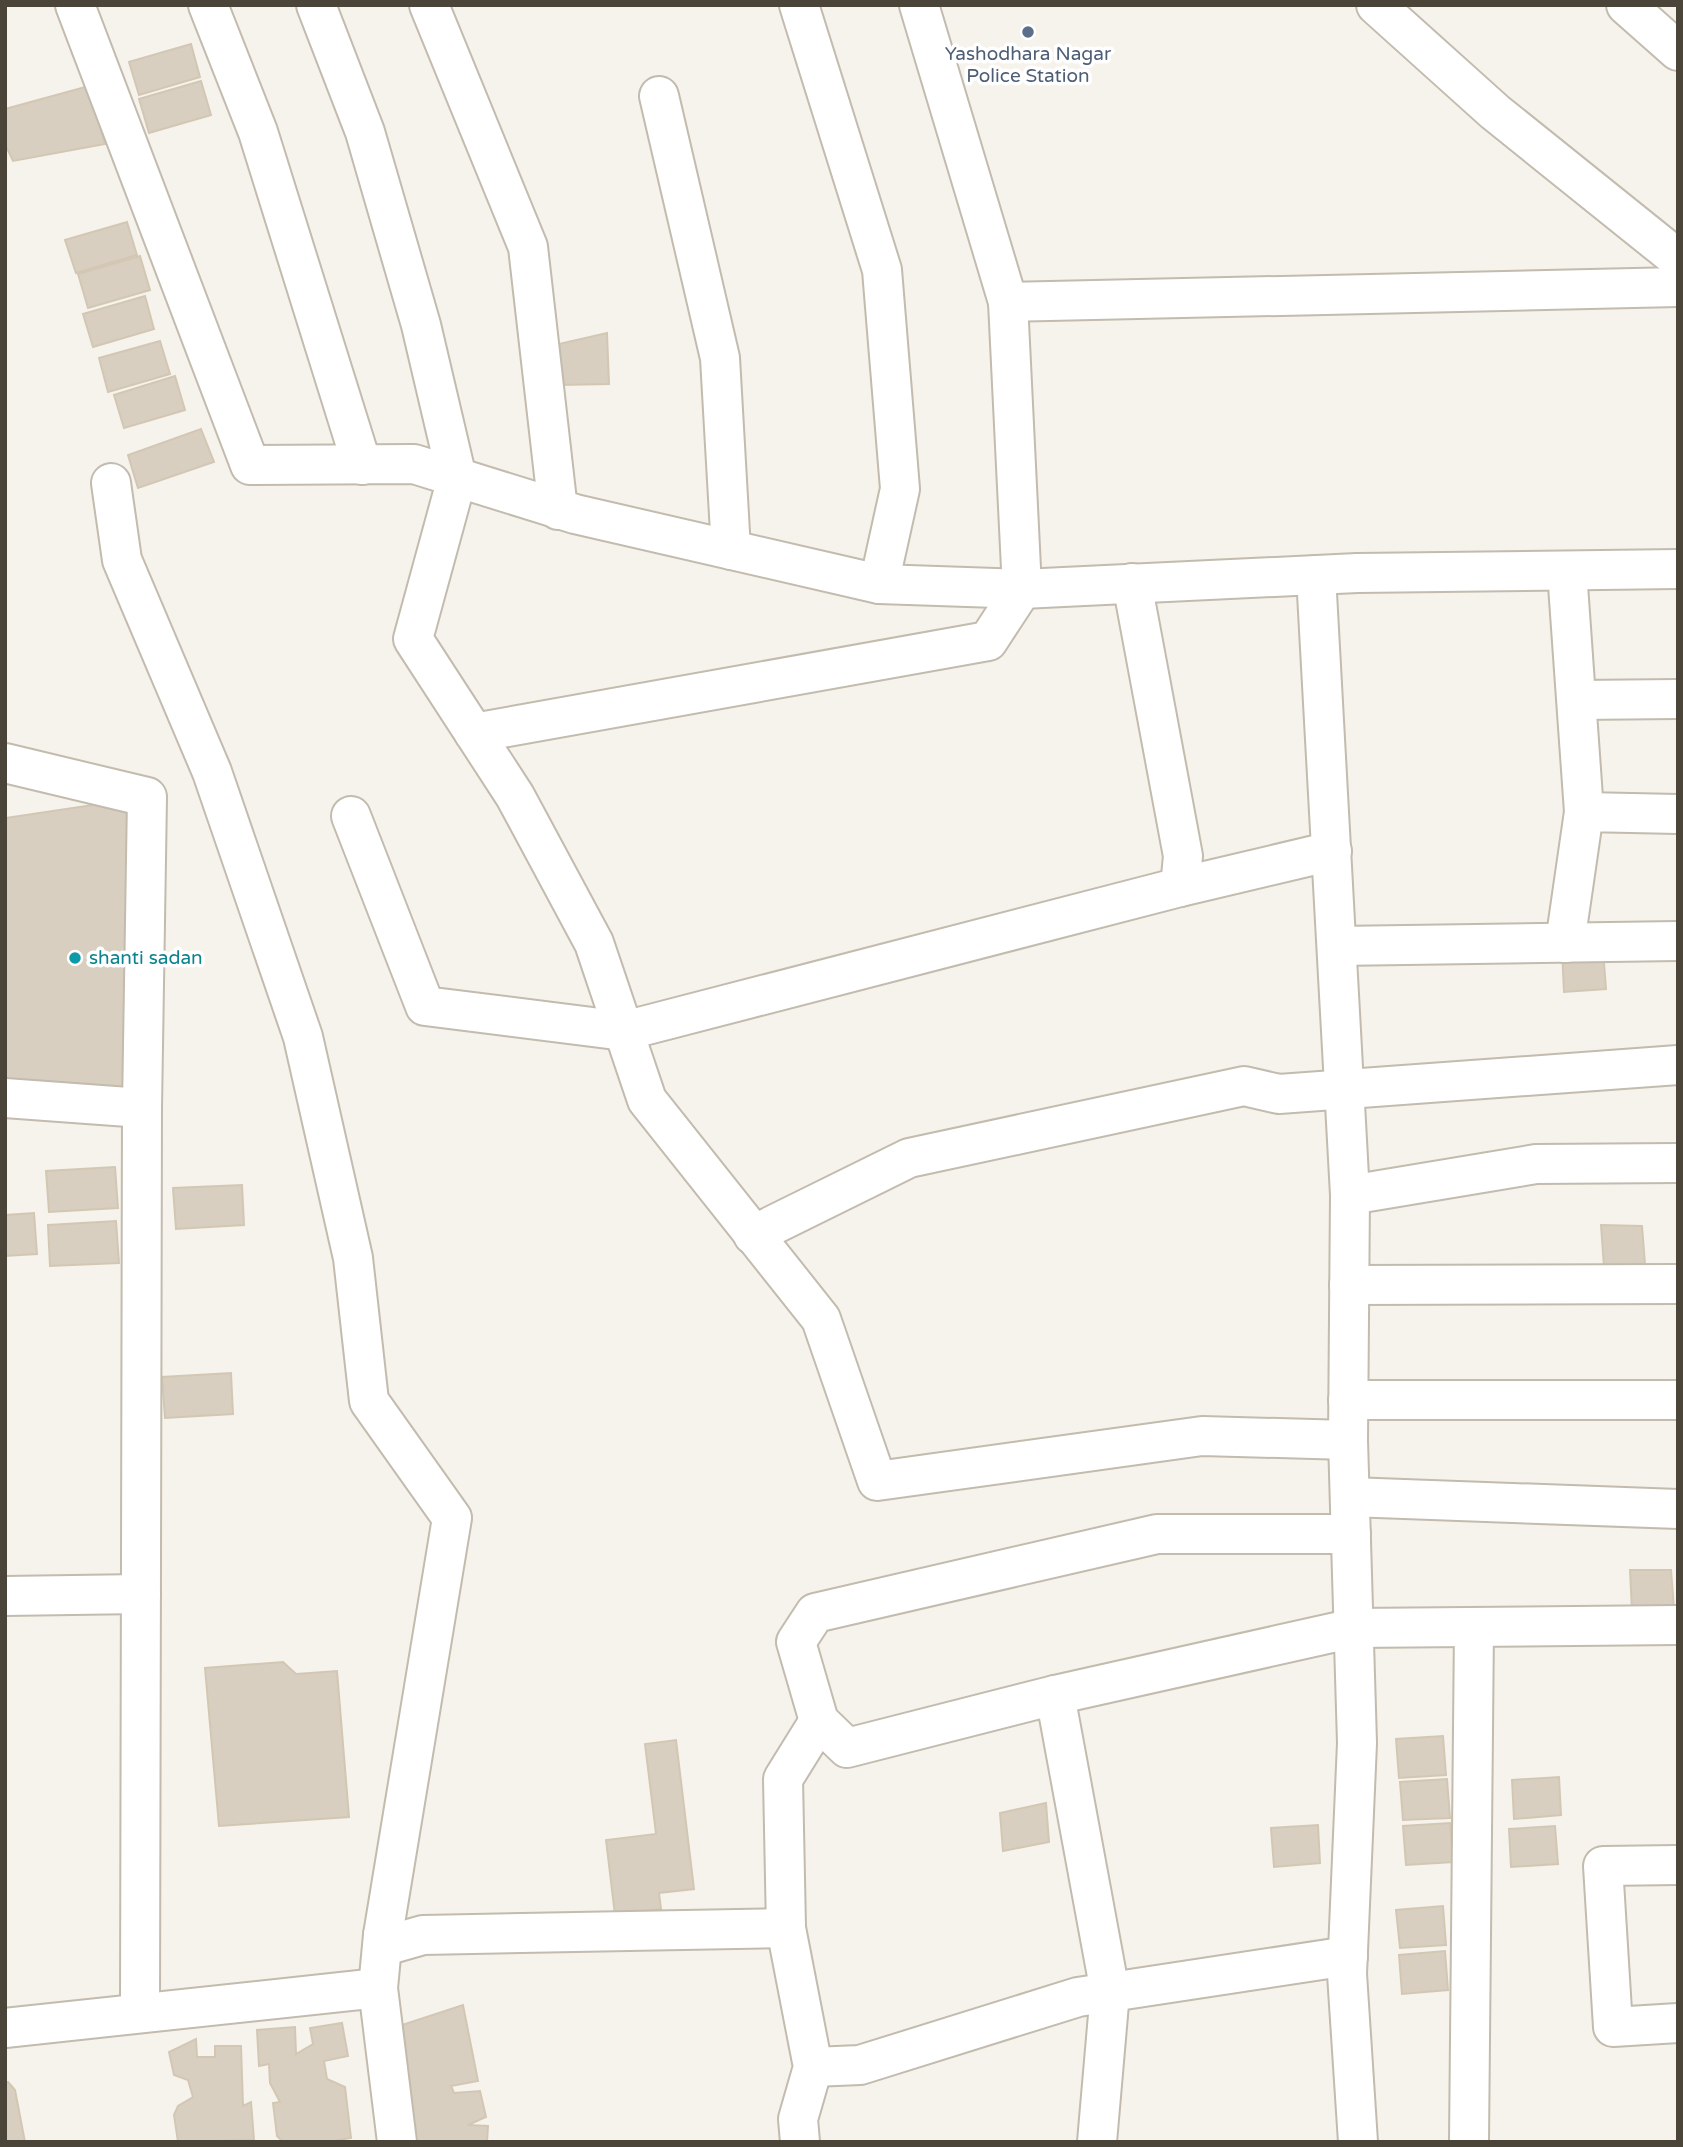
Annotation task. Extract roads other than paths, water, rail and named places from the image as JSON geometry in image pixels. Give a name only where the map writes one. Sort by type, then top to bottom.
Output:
[{"type":"street","points":[[75,5],[250,465],[414,464],[558,510],[879,584],[1022,589],[1316,575],[1678,569]]},
{"type":"street","points":[[208,5],[258,132],[362,465]]},
{"type":"street","points":[[316,5],[365,132],[421,325],[457,478],[413,639],[514,796],[594,943],[647,1100],[821,1319],[877,1481],[1202,1436],[1348,1440]]},
{"type":"street","points":[[429,5],[528,247],[558,510]]},
{"type":"street","points":[[799,5],[882,270],[900,489],[879,584]]},
{"type":"street","points":[[474,733],[988,641],[1022,589],[1008,302],[919,5]]},
{"type":"street","points":[[1376,5],[1495,113],[1678,259]]},
{"type":"street","points":[[1626,5],[1678,51]]},
{"type":"street","points":[[659,96],[720,358],[731,550]]},
{"type":"street","points":[[1008,302],[1678,287]]},
{"type":"street","points":[[111,483],[122,560],[212,772],[303,1037],[353,1258],[369,1401],[452,1518],[383,1935],[378,1987],[397,2142]]},
{"type":"street","points":[[1565,943],[1584,812],[1567,571]]},
{"type":"street","points":[[1316,575],[1350,1195],[1348,1440],[1357,1743],[1347,1974],[1358,2142]]},
{"type":"street","points":[[1132,583],[1183,856],[1180,887]]},
{"type":"street","points":[[1577,700],[1678,699]]},
{"type":"street","points":[[5,763],[147,797],[142,1108],[140,2013]]},
{"type":"street","points":[[1584,812],[1678,814]]},
{"type":"street","points":[[351,816],[425,1006],[624,1031],[1180,887],[1332,851]]},
{"type":"street","points":[[1337,946],[1678,941]]},
{"type":"street","points":[[753,1235],[909,1158],[1244,1086],[1279,1094],[1678,1065]]},
{"type":"street","points":[[5,1098],[142,1108]]},
{"type":"street","points":[[1350,1195],[1536,1164],[1678,1163]]},
{"type":"street","points":[[1349,1285],[1678,1284]]},
{"type":"street","points":[[1348,1401],[1678,1400]]},
{"type":"street","points":[[1678,1509],[1350,1516],[1157,1534],[814,1613],[796,1642],[819,1721],[847,1748],[1055,1695],[1354,1628],[1678,1625]]},
{"type":"street","points":[[5,1596],[141,1594]]},
{"type":"street","points":[[1469,2142],[1474,1627]]},
{"type":"street","points":[[1055,1695],[1110,1992],[1097,2142]]},
{"type":"street","points":[[800,2142],[797,2119],[813,2067],[786,1928],[783,1779],[819,1721]]},
{"type":"street","points":[[1678,1865],[1603,1867],[1613,2027],[1678,2023]]},
{"type":"street","points":[[383,1935],[395,1943],[423,1935],[786,1928]]},
{"type":"street","points":[[813,2067],[860,2065],[1078,1997],[1348,1956]]},
{"type":"street","points":[[5,2028],[378,1987]]},
{"type":"place","name":"Yashodhara Nagar Police Station","points":[[1028,32]]},
{"type":"place","name":"shanti sadan","points":[[75,958]]}]
